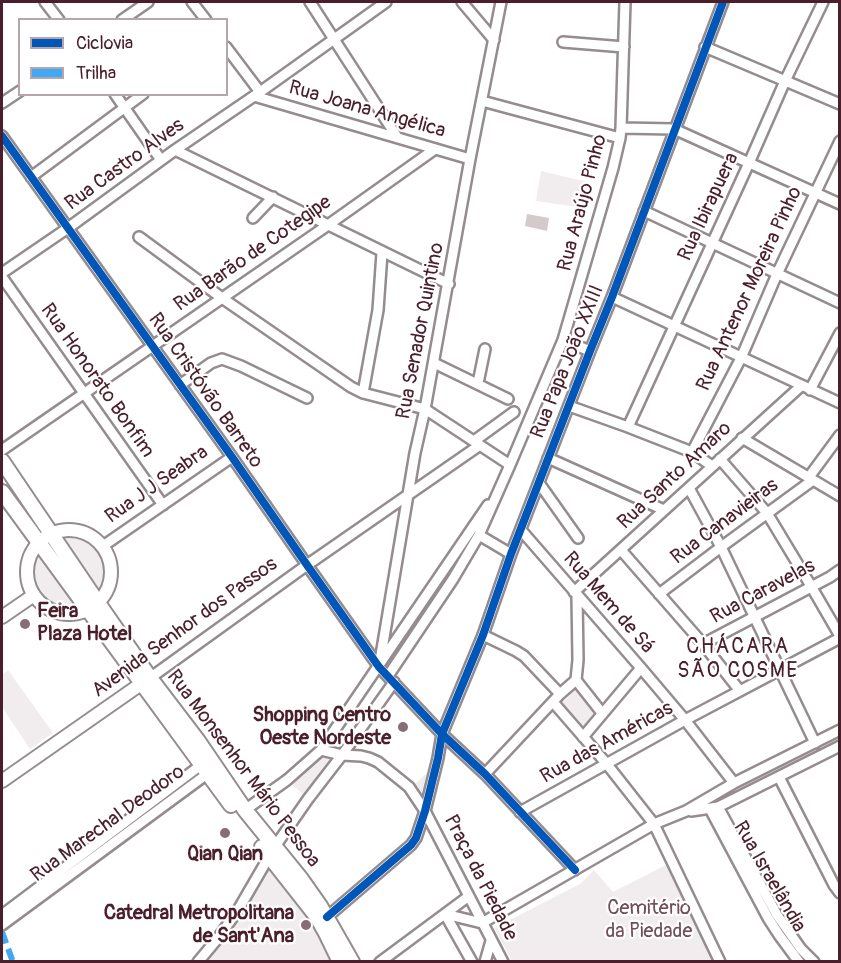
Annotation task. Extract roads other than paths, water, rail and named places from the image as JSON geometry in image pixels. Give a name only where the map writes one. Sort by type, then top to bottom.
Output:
[{"type":"highway","points":[[2,461],[52,533],[93,607]]},
{"type":"highway","points":[[2,492],[39,543],[93,607]]},
{"type":"highway","name":"Rua Monsenhor Mário Pessoa","points":[[93,607],[146,681],[204,769],[272,852],[301,879],[327,917],[352,962]]},
{"type":"highway","name":"Rua Monsenhor Mário Pessoa","points":[[146,681],[198,741],[317,917],[340,962]]},
{"type":"highway","points":[[181,735],[193,745],[235,803],[245,810]]},
{"type":"main road","points":[[64,530],[83,531],[93,536],[108,554],[112,573],[108,591],[93,607],[78,614],[60,614],[45,607],[29,586],[27,564],[30,556],[39,543],[52,533],[64,530]]},
{"type":"main road","points":[[2,617],[34,595]]},
{"type":"main road","name":"Avenida Senhor dos Passos","points":[[2,781],[146,681]]},
{"type":"street","points":[[45,2],[57,18]]},
{"type":"street","points":[[125,18],[147,2]]},
{"type":"street","points":[[192,2],[204,18]]},
{"type":"street","points":[[310,2],[397,137]]},
{"type":"street","name":"Rua Castro Alves","points":[[2,275],[333,39],[375,4],[386,2]]},
{"type":"street","points":[[462,2],[494,40]]},
{"type":"street","name":"Rua Senador Quintino","points":[[379,667],[415,453],[434,363],[470,159],[501,2]]},
{"type":"street","name":"Rua Araújo Pinho","points":[[502,485],[564,340],[613,168],[620,133],[625,2]]},
{"type":"street","name":"Rua Papa João XXIII","points":[[327,917],[414,842],[425,812],[442,734],[483,634],[511,554],[612,297],[723,2]]},
{"type":"street","name":"Rua Ibirapuera","points":[[628,427],[823,2]]},
{"type":"street","points":[[563,42],[624,47]]},
{"type":"street","points":[[705,47],[840,104]]},
{"type":"street","points":[[228,50],[257,94]]},
{"type":"street","points":[[2,103],[18,92]]},
{"type":"street","name":"Rua Joana Angélica","points":[[257,94],[470,159]]},
{"type":"street","points":[[116,96],[161,160]]},
{"type":"street","points":[[31,177],[140,96]]},
{"type":"street","points":[[482,101],[620,133],[674,129],[840,204]]},
{"type":"street","name":"Rua Cristóvão Barreto","points":[[2,136],[379,667],[442,734],[485,774],[574,870]]},
{"type":"street","name":"Rua Antenor Moreira Pinho","points":[[693,452],[741,358],[814,192],[840,141]]},
{"type":"street","name":"Rua Barão de Cotegipe","points":[[2,450],[435,149]]},
{"type":"street","points":[[175,150],[449,284]]},
{"type":"street","points":[[253,218],[273,197]]},
{"type":"street","points":[[644,211],[840,303]]},
{"type":"street","points":[[139,237],[351,387],[363,393],[425,409],[510,465]]},
{"type":"street","points":[[363,393],[378,310],[382,252]]},
{"type":"street","name":"Rua Honorato Bonfim","points":[[2,275],[163,505]]},
{"type":"street","points":[[612,297],[840,403]]},
{"type":"street","points":[[805,388],[840,333]]},
{"type":"street","points":[[564,340],[590,351]]},
{"type":"street","points":[[478,383],[485,349]]},
{"type":"street","points":[[180,385],[211,363],[222,359],[307,398]]},
{"type":"street","points":[[434,363],[508,399]]},
{"type":"street","name":"Rua Santo Amaro","points":[[576,594],[742,438],[805,388]]},
{"type":"street","points":[[568,406],[693,452],[716,463],[767,513],[840,637]]},
{"type":"street","name":"Avenida Senhor dos Passos","points":[[146,681],[306,565],[409,495],[514,412]]},
{"type":"street","name":"Rua Canavieiras","points":[[659,594],[811,479],[840,435]]},
{"type":"street","points":[[742,438],[840,496]]},
{"type":"street","name":"Rua J J Seabra","points":[[103,546],[232,457]]},
{"type":"street","points":[[548,458],[664,510]]},
{"type":"street","points":[[539,483],[578,538]]},
{"type":"street","points":[[198,962],[238,910],[272,852],[308,799],[342,755],[391,679],[479,535],[502,485]]},
{"type":"street","points":[[245,810],[287,780],[321,750],[502,485]]},
{"type":"street","points":[[689,488],[721,547],[815,743]]},
{"type":"street","name":"Rua Mem de Sá","points":[[521,530],[685,720],[735,783]]},
{"type":"street","points":[[479,535],[511,554]]},
{"type":"street","points":[[621,550],[703,644],[740,691]]},
{"type":"street","name":"Rua Caravelas","points":[[703,644],[840,570]]},
{"type":"street","points":[[485,774],[556,698],[576,680],[578,660],[576,594]]},
{"type":"street","points":[[483,634],[524,656],[583,736],[654,824],[720,962]]},
{"type":"street","name":"Rua das Américas","points":[[520,812],[840,637]]},
{"type":"street","points":[[583,736],[641,668]]},
{"type":"street","points":[[576,680],[602,713]]},
{"type":"street","points":[[445,914],[482,923],[654,824],[686,812],[735,783],[840,730]]},
{"type":"street","points":[[686,812],[714,808],[840,746]]},
{"type":"street","name":"Praça da Piedade","points":[[321,750],[342,755],[361,756],[378,762],[407,785],[425,812],[503,962]]},
{"type":"street","name":"Rua Marechal Deodoro","points":[[2,915],[204,769]]},
{"type":"street","name":"Rua Marechal Deodoro","points":[[2,925],[204,769]]},
{"type":"street","points":[[779,777],[840,893]]},
{"type":"street","name":"Rua Israelândia","points":[[714,808],[768,918],[798,955],[814,962]]},
{"type":"street","points":[[380,962],[469,896]]},
{"type":"street","points":[[445,914],[472,962]]},
{"type":"street","points":[[485,962],[492,941]]},
{"type":"street","points":[[784,962],[798,955]]},
{"type":"place","name":"Feira Plaza Hotel","points":[[25,624]]},
{"type":"place","name":"Shopping Centro Oeste Nordeste","points":[[403,727]]},
{"type":"place","name":"Qian Qian","points":[[225,833]]},
{"type":"place","name":"Catedral Metropolitana de Sant'Ana","points":[[306,925]]},
{"type":"district","name":"CHÁCARA SÃO COSME","points":[[738,660]]},
{"type":"park label","name":"Cemitério da Piedade","points":[[649,920]]}]
